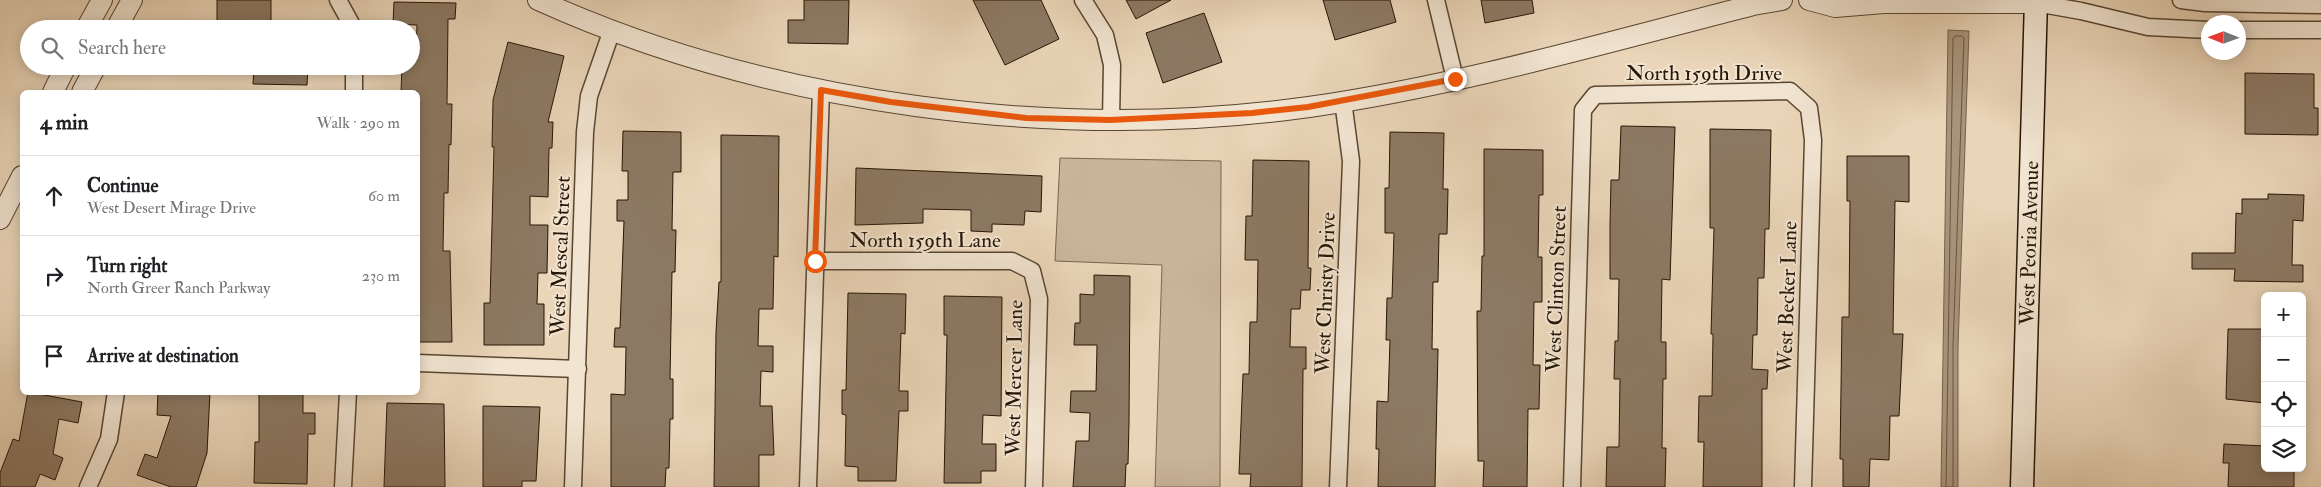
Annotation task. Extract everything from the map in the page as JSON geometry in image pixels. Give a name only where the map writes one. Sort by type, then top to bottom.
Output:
[{"type":"main road","name":"West Peoria Avenue","points":[[2022,487],[2036,2]]},
{"type":"street","points":[[91,20],[102,0]]},
{"type":"street","points":[[121,20],[132,0]]},
{"type":"street","points":[[338,0],[349,20]]},
{"type":"street","points":[[538,0],[584,21],[744,72],[821,90],[891,102],[1026,118],[1110,120],[1252,113],[1343,101],[1455,79],[1753,5],[1782,0]]},
{"type":"street","points":[[1083,0],[1105,35],[1112,65],[1110,120]]},
{"type":"street","points":[[1436,0],[1455,79]]},
{"type":"street","points":[[1809,0],[1835,7],[1884,3],[2036,2],[2082,10],[2148,27],[2201,30]]},
{"type":"street","points":[[2181,0],[2205,3],[2321,5]]},
{"type":"street","name":"West Mescal Street","points":[[573,487],[585,132],[590,96],[612,30]]},
{"type":"street","points":[[2246,30],[2321,30]]},
{"type":"street","points":[[54,90],[62,75]]},
{"type":"street","points":[[83,90],[91,75]]},
{"type":"street","points":[[354,75],[354,90]]},
{"type":"street","points":[[808,487],[821,90]]},
{"type":"street","name":"North 159th Drive","points":[[1595,95],[1790,91],[1809,108]]},
{"type":"street","name":"West Clinton Street","points":[[1572,487],[1583,110],[1595,95]]},
{"type":"street","name":"West Christy Drive","points":[[1338,487],[1351,161],[1343,101]]},
{"type":"street","name":"West Becker Lane","points":[[1803,487],[1813,140],[1809,108]]},
{"type":"street","points":[[0,219],[20,180]]},
{"type":"street","name":"North 159th Lane","points":[[815,261],[1012,261],[1032,271]]},
{"type":"street","name":"West Mercer Lane","points":[[1032,271],[1039,299],[1034,487]]},
{"type":"street","points":[[420,363],[578,369]]},
{"type":"street","points":[[88,487],[109,439],[116,395]]},
{"type":"street","points":[[343,487],[348,395]]},
{"type":"shaded area","points":[[1060,158],[1221,161],[1220,487],[1155,487],[1162,265],[1055,261]]},
{"type":"water","points":[[1948,30],[1969,31],[1958,347],[1958,487],[1941,487]]},
{"type":"building","points":[[217,0],[271,0],[271,20],[217,20]]},
{"type":"building","points":[[804,0],[849,0],[848,44],[788,43],[788,20],[804,20]]},
{"type":"building","points":[[973,0],[1041,0],[1059,39],[1005,65]]},
{"type":"building","points":[[1126,0],[1171,0],[1136,19]]},
{"type":"building","points":[[1323,0],[1390,0],[1396,22],[1335,40]]},
{"type":"building","points":[[1481,0],[1532,0],[1534,13],[1485,23]]},
{"type":"building","points":[[394,2],[456,3],[455,19],[448,19],[447,104],[452,104],[448,193],[444,193],[443,251],[450,251],[452,342],[420,342],[420,90],[401,90],[402,75],[420,75],[420,20],[393,20]]},
{"type":"building","points":[[1204,13],[1222,62],[1163,83],[1146,33]]},
{"type":"building","points":[[508,42],[564,56],[548,122],[553,122],[552,148],[549,148],[548,197],[530,196],[530,225],[548,225],[547,273],[538,273],[537,304],[544,304],[544,345],[484,345],[484,303],[490,303],[494,147],[492,147],[493,100]]},
{"type":"building","points":[[2245,73],[2314,74],[2314,108],[2318,108],[2318,135],[2245,134]]},
{"type":"building","points":[[254,75],[308,75],[307,85],[253,84]]},
{"type":"building","points":[[1621,126],[1675,127],[1670,280],[1662,279],[1661,342],[1666,342],[1666,379],[1663,379],[1662,448],[1666,448],[1665,487],[1606,487],[1607,447],[1619,447],[1620,379],[1614,379],[1615,341],[1618,341],[1619,279],[1610,279],[1610,224],[1611,180],[1619,180]]},
{"type":"building","points":[[1710,129],[1771,130],[1769,229],[1765,229],[1764,278],[1758,278],[1757,335],[1753,335],[1752,369],[1768,370],[1767,389],[1762,389],[1762,487],[1703,487],[1704,442],[1698,442],[1699,396],[1712,396],[1713,334],[1711,334],[1714,228],[1710,228]]},
{"type":"building","points":[[623,131],[681,132],[681,172],[673,172],[672,230],[676,230],[675,272],[672,272],[670,379],[673,379],[673,419],[670,419],[669,468],[666,468],[665,487],[611,487],[611,394],[625,395],[626,347],[614,347],[615,328],[620,328],[624,221],[617,221],[617,200],[628,200],[628,171],[622,171]]},
{"type":"building","points":[[1390,132],[1444,133],[1443,189],[1448,189],[1447,234],[1439,234],[1438,282],[1433,282],[1432,349],[1438,349],[1435,487],[1378,487],[1379,449],[1376,449],[1377,401],[1388,402],[1390,340],[1386,340],[1387,298],[1392,298],[1394,233],[1385,233],[1385,188],[1389,188]]},
{"type":"building","points":[[721,135],[779,136],[778,257],[774,256],[773,309],[759,309],[758,346],[773,346],[773,372],[761,371],[760,406],[772,406],[774,455],[759,455],[759,487],[714,487],[716,332],[719,282],[721,282]]},
{"type":"building","points":[[1484,149],[1543,150],[1543,195],[1539,195],[1538,257],[1542,257],[1542,302],[1534,302],[1533,365],[1540,365],[1539,409],[1528,409],[1527,487],[1483,487],[1484,461],[1478,461],[1477,311],[1481,311],[1482,256],[1484,256]]},
{"type":"building","points":[[1847,156],[1909,156],[1909,202],[1895,201],[1893,334],[1903,334],[1899,416],[1890,416],[1889,460],[1870,459],[1869,487],[1843,487],[1843,459],[1840,459],[1842,317],[1849,317],[1850,201],[1847,201]]},
{"type":"building","points":[[1253,160],[1309,161],[1308,268],[1311,268],[1310,290],[1301,290],[1300,309],[1291,309],[1290,347],[1306,347],[1306,369],[1303,369],[1302,487],[1250,487],[1251,474],[1239,474],[1243,374],[1249,374],[1250,322],[1257,322],[1258,260],[1245,260],[1246,216],[1252,216]]},
{"type":"building","points":[[856,168],[1042,176],[1041,212],[1025,211],[1024,225],[992,224],[992,232],[971,231],[971,210],[923,209],[923,223],[855,225]]},
{"type":"building","points":[[2268,194],[2304,195],[2303,221],[2293,220],[2292,265],[2303,265],[2303,282],[2234,281],[2235,269],[2192,269],[2192,253],[2235,253],[2236,213],[2242,214],[2242,199],[2268,199]]},
{"type":"building","points":[[1094,275],[1130,276],[1129,423],[1128,464],[1126,464],[1125,487],[1073,487],[1076,441],[1089,441],[1090,413],[1070,412],[1071,391],[1096,391],[1097,345],[1074,345],[1075,323],[1080,323],[1080,294],[1094,295]]},
{"type":"building","points":[[848,293],[906,294],[905,334],[901,333],[899,391],[908,391],[908,411],[899,411],[896,481],[858,481],[858,467],[845,466],[846,415],[842,414],[842,390],[846,390]]},
{"type":"building","points":[[944,296],[1002,297],[1001,416],[983,415],[982,444],[996,444],[996,471],[981,471],[981,483],[944,483],[947,335],[944,335]]},
{"type":"building","points":[[2228,329],[2261,329],[2261,403],[2226,399]]},
{"type":"building","points":[[27,395],[44,395],[82,402],[78,423],[59,419],[53,454],[63,458],[55,480],[40,474],[35,487],[0,487],[0,473],[13,439],[19,441]]},
{"type":"building","points":[[158,395],[210,395],[207,453],[196,487],[171,487],[137,475],[145,454],[157,458],[171,416],[157,415]]},
{"type":"building","points":[[259,395],[303,395],[303,413],[315,413],[315,434],[308,434],[307,484],[254,483],[255,442],[259,442]]},
{"type":"building","points":[[387,403],[444,404],[445,487],[384,487]]},
{"type":"building","points":[[483,406],[540,407],[536,481],[522,481],[522,487],[483,487]]},
{"type":"building","points":[[2224,444],[2261,446],[2261,472],[2294,472],[2294,487],[2228,487],[2229,463],[2223,463]]},
{"type":"route","points":[[815,261],[821,90],[891,102],[1026,118],[1110,120],[1252,113],[1308,107],[1455,79]]}]
